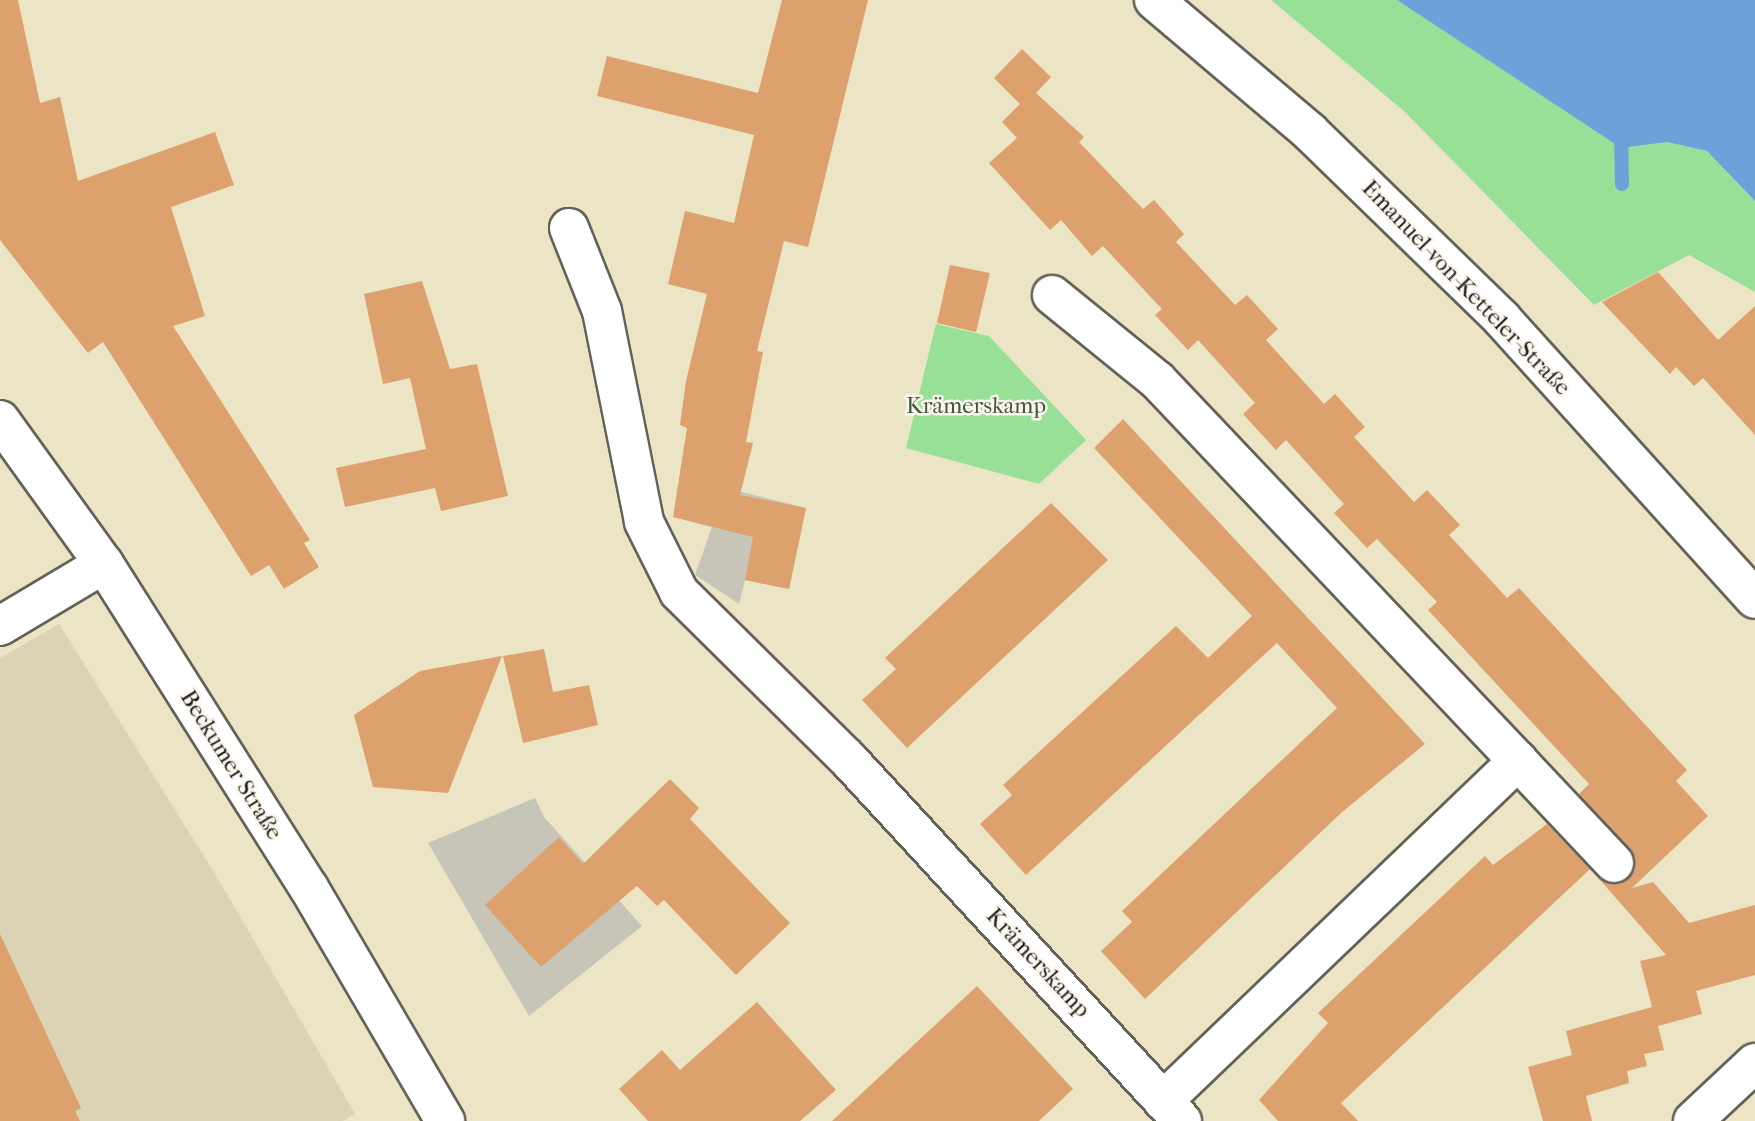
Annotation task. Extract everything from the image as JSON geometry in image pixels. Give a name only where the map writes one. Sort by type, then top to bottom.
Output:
[{"type":"street","name":"Emanuel-von-Ketteler-Straße","points":[[1154,0],[1310,132],[1502,319],[1755,599]]},
{"type":"street","name":"Krämerskamp","points":[[569,228],[601,311],[644,522],[679,592],[838,749],[1172,1111],[1518,761]]},
{"type":"street","points":[[1052,295],[1157,380],[1213,436],[1614,863]]},
{"type":"street","name":"Beckumer Straße","points":[[0,420],[104,564],[309,888],[445,1121]]},
{"type":"street","points":[[0,626],[104,564]]},
{"type":"street","points":[[1693,1121],[1755,1063]]},
{"type":"shaded area","points":[[682,477],[806,508],[789,589],[745,580],[739,604],[695,575],[712,527],[673,517]]},
{"type":"shaded area","points":[[59,624],[217,877],[355,1114],[343,1121],[0,1121],[0,658]]},
{"type":"shaded area","points":[[535,798],[544,817],[642,926],[529,1016],[428,843]]},
{"type":"green space","points":[[1271,0],[1397,0],[1621,148],[1667,142],[1707,151],[1755,201],[1755,292],[1689,255],[1594,305],[1405,112]]},
{"type":"green space","name":"Krämerskamp","points":[[936,324],[989,336],[1086,440],[1039,484],[906,448]]},
{"type":"water","points":[[1397,0],[1755,0],[1755,201],[1707,151],[1667,142],[1621,148]]},
{"type":"building","points":[[0,0],[18,0],[40,103],[60,97],[78,181],[215,132],[234,185],[171,207],[205,316],[173,326],[310,540],[304,543],[319,567],[284,589],[269,565],[251,576],[103,342],[88,353],[0,240]]},
{"type":"building","points":[[782,0],[868,0],[808,247],[784,241],[757,351],[763,352],[746,442],[753,443],[740,495],[806,508],[789,589],[745,580],[753,537],[673,517],[687,428],[680,425],[686,381],[707,294],[668,284],[685,211],[734,223],[754,135],[597,96],[607,56],[758,93]]},
{"type":"building","points":[[1022,49],[1051,77],[1036,93],[1084,137],[1079,142],[1143,209],[1154,200],[1184,234],[1176,242],[1235,305],[1247,295],[1278,329],[1266,340],[1324,404],[1335,394],[1365,427],[1354,437],[1414,502],[1427,490],[1460,525],[1449,535],[1507,598],[1519,588],[1687,770],[1676,781],[1708,816],[1632,888],[1653,882],[1689,923],[1755,905],[1755,975],[1696,991],[1702,1014],[1658,1026],[1664,1050],[1644,1054],[1647,1066],[1627,1071],[1629,1083],[1586,1096],[1592,1121],[1543,1121],[1528,1067],[1572,1055],[1566,1031],[1652,1007],[1640,961],[1666,955],[1593,872],[1620,884],[1635,870],[1635,857],[1579,794],[1589,784],[1428,610],[1437,602],[1377,539],[1367,548],[1334,513],[1344,504],[1286,440],[1276,450],[1243,414],[1255,403],[1198,340],[1188,350],[1155,315],[1162,309],[1103,246],[1092,256],[1061,220],[1050,230],[989,163],[1017,138],[1002,122],[1020,104],[994,78]]},
{"type":"building","points":[[950,265],[990,273],[976,332],[937,323]]},
{"type":"building","points":[[1658,272],[1718,340],[1755,306],[1755,435],[1703,378],[1694,386],[1676,367],[1670,374],[1602,302]]},
{"type":"building","points":[[422,281],[450,369],[477,364],[508,496],[441,511],[435,488],[345,507],[336,468],[426,449],[410,378],[383,384],[364,294]]},
{"type":"building","points":[[1123,419],[1425,744],[1341,813],[1145,999],[1101,951],[1132,922],[1122,911],[1337,708],[1277,643],[1026,875],[980,824],[1012,795],[1003,785],[1176,626],[1208,658],[1252,616],[1094,448]]},
{"type":"building","points":[[1051,503],[1108,560],[907,748],[862,700],[896,669],[885,658]]},
{"type":"building","points":[[544,649],[553,692],[589,685],[598,725],[523,743],[503,656]]},
{"type":"building","points":[[502,656],[448,793],[373,787],[354,715],[420,671]]},
{"type":"building","points":[[670,779],[699,808],[690,819],[790,923],[736,975],[664,900],[657,906],[637,886],[541,967],[485,905],[559,837],[583,864]]},
{"type":"building","points":[[1547,824],[1590,869],[1341,1103],[1358,1121],[1278,1121],[1259,1100],[1328,1023],[1318,1013],[1485,856],[1493,865]]},
{"type":"building","points":[[0,934],[81,1108],[75,1111],[80,1121],[0,1121]]},
{"type":"building","points":[[977,986],[1073,1089],[1039,1121],[832,1121]]},
{"type":"building","points":[[757,1002],[836,1090],[800,1121],[648,1121],[619,1089],[662,1050],[680,1070]]},
{"type":"waterway","points":[[1621,128],[1622,184]]}]
